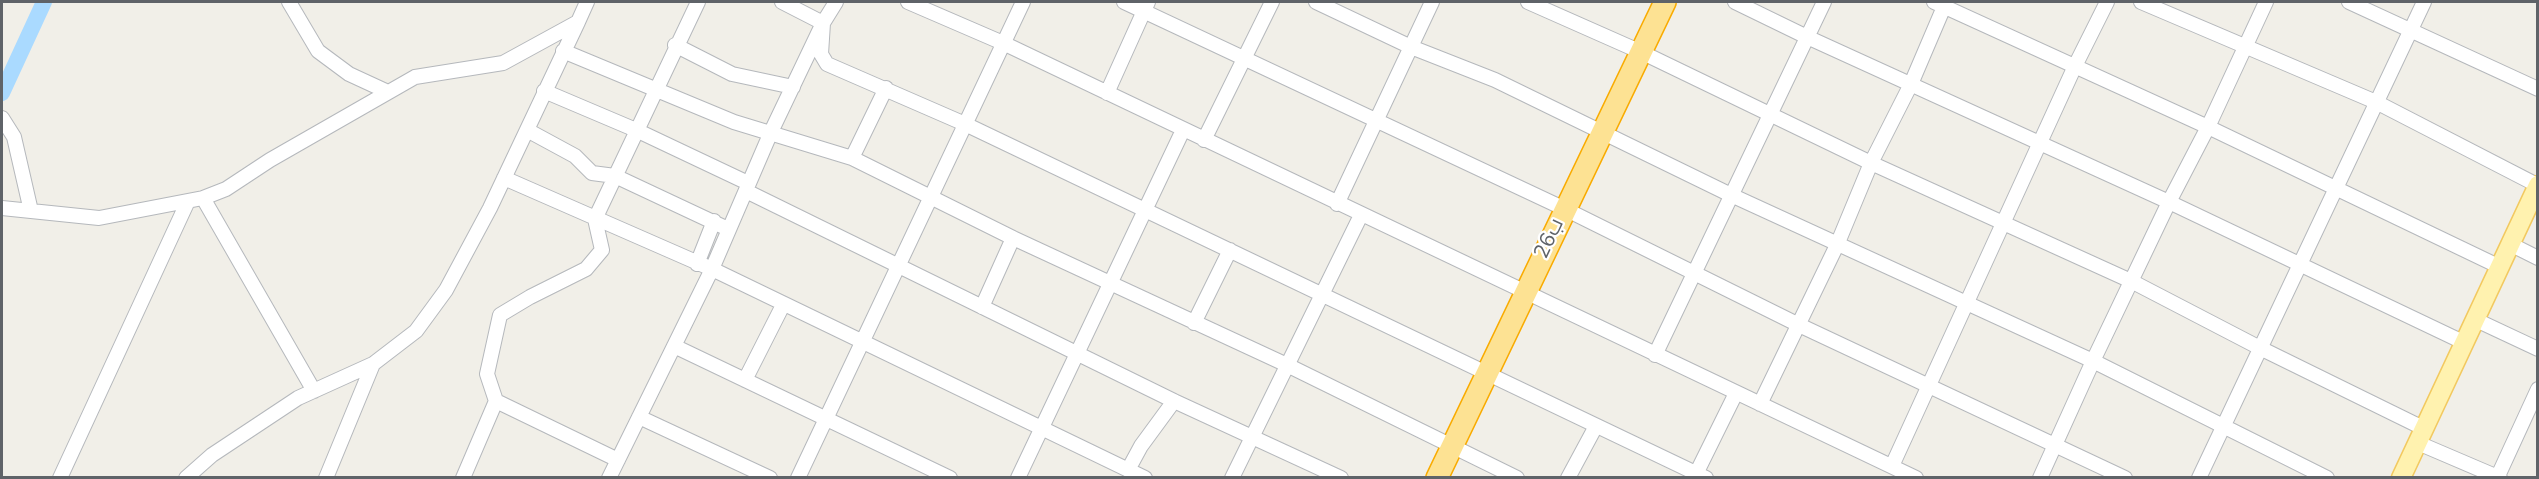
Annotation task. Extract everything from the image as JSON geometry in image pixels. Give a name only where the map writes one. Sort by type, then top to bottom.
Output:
[{"type":"highway","name":"26ب","points":[[1437,477],[1665,2]]},
{"type":"main road","points":[[2402,477],[2537,185]]},
{"type":"street","points":[[290,2],[318,51],[349,74],[388,92]]},
{"type":"street","points":[[186,477],[212,455],[298,398],[373,364],[416,331],[446,290],[504,178],[587,2]]},
{"type":"street","points":[[463,477],[496,401],[487,374],[500,315],[586,269],[602,250],[595,219],[697,2],[682,2]]},
{"type":"street","points":[[782,2],[823,23]]},
{"type":"street","points":[[609,477],[712,269],[771,132],[823,23],[836,2]]},
{"type":"street","points":[[908,2],[1003,43],[1337,204],[1526,291],[1655,355],[1916,477]]},
{"type":"street","points":[[798,477],[1023,2]]},
{"type":"street","points":[[1124,2],[1146,7],[1243,59],[1565,209],[1799,325],[2126,477]]},
{"type":"street","points":[[1204,140],[1272,2]]},
{"type":"street","points":[[1316,2],[1411,47],[1495,80],[1601,134],[1836,245],[1967,302],[2223,424],[2327,477]]},
{"type":"street","points":[[1337,204],[1432,2]]},
{"type":"street","points":[[1528,2],[1641,52],[1871,163],[2131,280],[2499,477],[2536,396]]},
{"type":"street","points":[[1735,2],[2169,202],[2299,266],[2463,342]]},
{"type":"street","points":[[1655,355],[1824,2]]},
{"type":"street","points":[[1892,466],[2002,222],[2107,2]]},
{"type":"street","points":[[2141,2],[2376,102],[2537,185]]},
{"type":"street","points":[[2040,477],[2131,280],[2208,127],[2266,2]]},
{"type":"street","points":[[2349,2],[2538,89]]},
{"type":"street","points":[[2199,477],[2424,2]]},
{"type":"street","points":[[1760,404],[1836,245],[1871,163],[1911,84],[1941,3],[2208,127],[2498,266]]},
{"type":"street","points":[[1107,93],[1146,7]]},
{"type":"street","points":[[2,208],[99,219],[202,198],[226,189],[270,160],[415,77],[503,63],[578,22]]},
{"type":"street","points":[[823,23],[821,54],[827,64],[886,88],[1146,209],[1699,476],[1736,393]]},
{"type":"street","points":[[675,45],[732,74],[793,87]]},
{"type":"street","points":[[563,51],[734,122],[852,158],[1013,238],[1287,365],[1517,477]]},
{"type":"street","points":[[852,158],[886,88]]},
{"type":"street","points":[[544,91],[636,130],[898,266],[1174,401],[1341,477]]},
{"type":"street","points":[[2,118],[14,137],[31,211]]},
{"type":"street","points":[[526,130],[575,156],[592,173],[615,176],[728,229]]},
{"type":"street","points":[[1018,477],[1183,130]]},
{"type":"street","points":[[504,178],[712,269],[1145,477]]},
{"type":"street","points":[[202,198],[314,391]]},
{"type":"street","points":[[60,477],[188,201]]},
{"type":"street","points":[[1232,477],[1361,215]]},
{"type":"street","points":[[697,264],[714,221]]},
{"type":"street","points":[[982,307],[1013,238]]},
{"type":"street","points":[[2510,244],[2538,258]]},
{"type":"street","points":[[1194,322],[1230,250]]},
{"type":"street","points":[[745,380],[783,305]]},
{"type":"street","points":[[2474,319],[2538,349]]},
{"type":"street","points":[[674,346],[826,419],[932,474],[950,477]]},
{"type":"street","points":[[326,477],[373,364]]},
{"type":"street","points":[[496,401],[618,460]]},
{"type":"street","points":[[1128,470],[1145,440],[1174,401]]},
{"type":"street","points":[[639,417],[770,477]]},
{"type":"street","points":[[1568,477],[1596,426]]},
{"type":"waterway","points":[[2,93],[44,2]]}]
